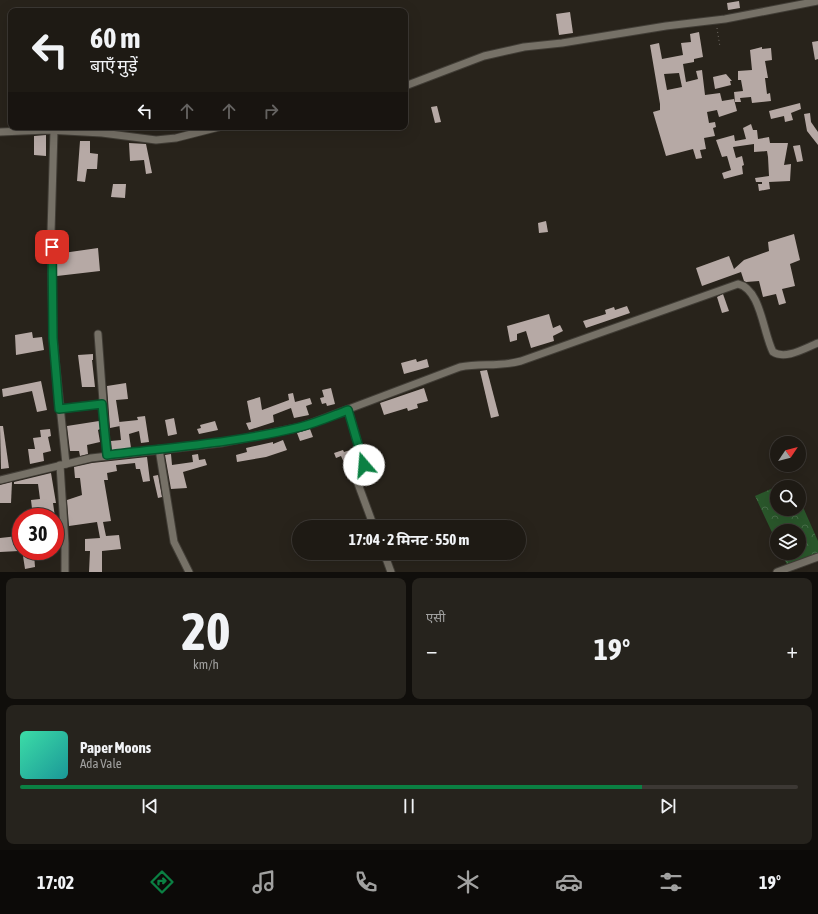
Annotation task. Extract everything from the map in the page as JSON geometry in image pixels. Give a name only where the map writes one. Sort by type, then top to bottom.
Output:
[{"type":"street","points":[[408,85],[477,58],[524,47],[562,43],[666,26],[716,20],[818,1]]},
{"type":"street","points":[[54,130],[51,232],[53,338],[63,464],[65,572]]},
{"type":"street","points":[[0,132],[54,130],[102,133],[156,140],[176,138],[207,130]]},
{"type":"street","points":[[0,480],[63,464],[107,455],[221,443],[301,427],[460,367],[471,365],[506,365],[521,361],[738,284],[744,285],[755,300],[773,352],[778,355],[786,355],[818,343]]},
{"type":"street","points":[[98,334],[102,404],[107,455]]},
{"type":"street","points":[[59,409],[102,404]]},
{"type":"street","points":[[348,410],[364,465],[357,481],[371,520]]},
{"type":"street","points":[[159,449],[174,542],[189,572]]},
{"type":"street","points":[[777,572],[818,557]]},
{"type":"street","points":[[387,560],[391,572]]},
{"type":"path","points":[[716,20],[720,47]]},
{"type":"green space","points":[[770,489],[770,516],[806,516],[806,514],[818,541],[818,553],[806,558],[806,524],[770,524],[770,528],[755,496]]},
{"type":"green space","points":[[785,560],[800,560],[787,565]]},
{"type":"building","points":[[739,1],[740,8],[728,10],[727,3]]},
{"type":"building","points":[[570,12],[573,33],[559,35],[556,14]]},
{"type":"building","points":[[699,32],[703,57],[694,59],[694,62],[683,64],[686,82],[698,79],[696,71],[702,70],[705,95],[720,93],[722,101],[734,99],[737,111],[719,117],[717,110],[707,112],[709,123],[715,122],[716,127],[713,128],[715,136],[704,138],[706,149],[700,150],[702,158],[696,159],[693,149],[666,156],[653,112],[660,110],[660,104],[650,45],[659,43],[662,59],[683,55],[681,43],[691,42],[690,34]],"holes":[[[679,73],[682,87],[667,90],[664,74]]]},
{"type":"building","points":[[818,41],[818,59],[815,60],[812,42]]},
{"type":"building","points":[[762,47],[762,49],[771,48],[772,60],[765,61],[768,78],[765,78],[767,94],[770,93],[771,101],[752,103],[751,97],[740,98],[741,102],[735,102],[734,92],[743,91],[741,80],[738,80],[738,71],[752,70],[750,50]]},
{"type":"building","points":[[726,74],[732,81],[730,81],[731,85],[715,89],[713,77]]},
{"type":"building","points":[[800,103],[801,109],[791,113],[793,120],[785,122],[784,116],[771,119],[769,111]]},
{"type":"building","points":[[437,106],[441,122],[435,123],[431,107]]},
{"type":"building","points":[[810,113],[811,122],[818,132],[818,145],[807,131],[804,114]]},
{"type":"building","points":[[751,124],[753,130],[757,130],[758,139],[769,137],[770,143],[788,143],[784,165],[791,164],[790,181],[769,182],[770,189],[759,191],[758,184],[762,184],[762,182],[756,182],[755,178],[769,176],[768,157],[767,151],[754,152],[754,144],[733,147],[736,158],[742,156],[744,165],[742,166],[743,174],[724,179],[722,173],[731,170],[727,156],[722,157],[716,140],[734,135],[735,141],[746,139],[743,128]]},
{"type":"building","points":[[46,135],[46,156],[34,155],[34,136]]},
{"type":"building","points":[[80,141],[90,141],[90,153],[98,154],[97,169],[87,169],[85,182],[77,181]]},
{"type":"building","points":[[129,143],[146,144],[152,173],[146,174],[144,160],[130,161]]},
{"type":"building","points":[[800,145],[803,161],[797,162],[793,146]]},
{"type":"building","points":[[113,184],[126,184],[125,198],[111,197]]},
{"type":"building","points":[[546,221],[548,232],[539,233],[538,223]]},
{"type":"building","points":[[794,234],[800,260],[790,264],[795,286],[782,289],[786,303],[779,305],[776,294],[763,297],[759,281],[744,281],[741,272],[702,286],[696,268],[729,256],[734,269],[744,260],[769,251],[768,242]]},
{"type":"building","points":[[98,248],[100,271],[57,276],[57,255]]},
{"type":"building","points":[[723,294],[729,311],[722,313],[717,297]]},
{"type":"building","points":[[627,306],[630,313],[586,328],[583,321],[606,314],[605,310],[614,307],[615,310]]},
{"type":"building","points":[[549,314],[553,328],[560,325],[563,331],[553,336],[554,341],[531,348],[526,331],[517,334],[517,340],[510,342],[507,326]]},
{"type":"building","points":[[32,332],[33,338],[42,337],[44,350],[16,355],[15,335]]},
{"type":"building","points":[[93,354],[92,360],[95,387],[82,387],[78,355]]},
{"type":"building","points":[[416,359],[417,362],[427,359],[429,367],[404,374],[401,363]]},
{"type":"building","points":[[487,370],[499,416],[491,418],[480,371]]},
{"type":"building","points":[[41,381],[47,410],[37,412],[32,391],[3,397],[2,389]]},
{"type":"building","points":[[126,383],[128,399],[116,400],[120,426],[110,428],[107,386]]},
{"type":"building","points":[[331,388],[335,404],[327,406],[326,403],[322,404],[320,398],[324,397],[322,390]]},
{"type":"building","points":[[424,388],[428,401],[417,404],[418,408],[408,411],[407,408],[384,415],[380,403]]},
{"type":"building","points":[[293,393],[295,402],[310,398],[312,404],[306,406],[309,415],[294,418],[291,408],[273,415],[274,422],[249,430],[246,423],[251,422],[247,401],[260,397],[262,410],[289,400],[288,394]]},
{"type":"building","points":[[145,416],[149,442],[141,443],[139,431],[129,434],[131,448],[112,451],[111,441],[121,440],[119,422],[138,420],[137,417]]},
{"type":"building","points":[[174,418],[177,434],[168,436],[165,420]]},
{"type":"building","points":[[99,421],[100,429],[98,430],[100,442],[87,445],[88,454],[80,456],[79,451],[70,451],[67,426]]},
{"type":"building","points":[[215,421],[218,430],[199,434],[197,429],[201,428],[200,425]]},
{"type":"building","points":[[0,426],[3,426],[9,468],[1,469]]},
{"type":"building","points":[[50,429],[51,436],[48,437],[51,451],[43,453],[44,461],[30,464],[28,449],[35,449],[33,438],[41,437],[40,430]]},
{"type":"building","points":[[310,429],[313,437],[300,441],[297,433]]},
{"type":"building","points":[[283,440],[287,450],[266,457],[237,462],[236,455],[247,452],[246,448],[273,442],[273,444]]},
{"type":"building","points":[[353,449],[355,457],[348,459],[351,464],[346,467],[341,456],[336,458],[334,453],[343,450],[344,452]]},
{"type":"building","points":[[171,454],[172,465],[193,462],[192,455],[198,454],[199,460],[205,459],[207,465],[183,472],[187,488],[171,489],[165,455]]},
{"type":"building","points":[[147,457],[150,481],[143,482],[140,469],[136,469],[135,463],[116,465],[117,471],[107,473],[108,480],[104,480],[111,521],[103,522],[106,536],[119,535],[121,549],[102,551],[102,572],[89,572],[90,551],[85,551],[85,539],[100,538],[97,522],[69,526],[67,500],[82,495],[80,478],[75,478],[74,467],[92,463]]},
{"type":"building","points":[[51,473],[56,503],[53,503],[54,508],[32,508],[31,500],[40,499],[38,484],[14,484],[14,482]]},
{"type":"building","points":[[158,475],[162,497],[158,498],[153,476]]},
{"type":"building","points":[[12,482],[11,503],[0,503],[0,485]]},
{"type":"building","points":[[12,537],[12,551],[0,552],[0,538]]},
{"type":"building","points":[[24,560],[34,560],[35,567],[25,569]]},
{"type":"route","points":[[52,247],[53,338],[59,409],[102,404],[107,455],[221,443],[301,427],[348,410],[364,465]]}]
